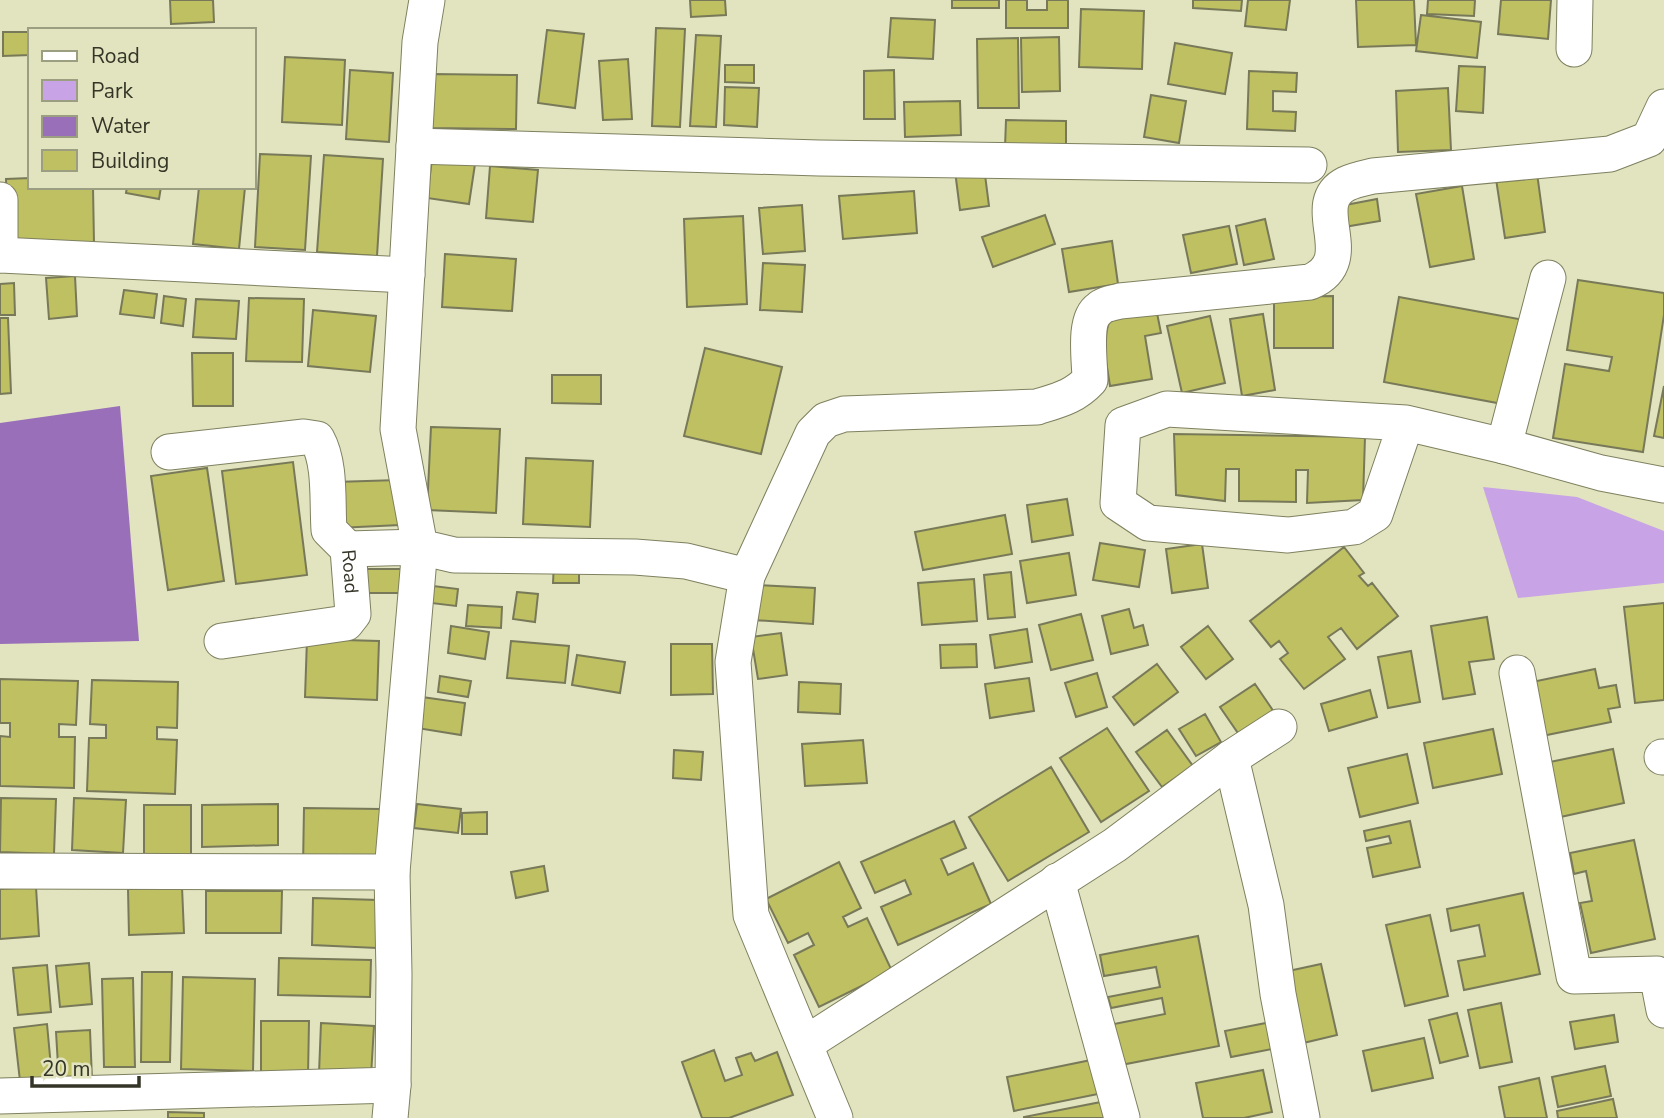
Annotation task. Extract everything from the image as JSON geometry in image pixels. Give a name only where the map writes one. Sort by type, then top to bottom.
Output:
[{"type":"street","points":[[0,1096],[392,1102],[392,872],[420,547],[398,429],[420,43],[427,0]]},
{"type":"street","points":[[1574,49],[1575,0]]},
{"type":"street","points":[[835,1118],[751,915],[733,663],[747,576],[813,433],[826,420],[844,414],[1037,407],[1064,399],[1079,393],[1090,380],[1089,329],[1092,315],[1101,307],[1120,301],[1310,282],[1324,276],[1331,265],[1334,251],[1329,207],[1335,192],[1346,184],[1373,176],[1610,154],[1649,139],[1664,107]]},
{"type":"street","points":[[414,146],[819,158],[1309,165]]},
{"type":"street","points":[[0,200],[0,255],[407,275]]},
{"type":"street","points":[[1504,446],[1548,278]]},
{"type":"street","points":[[1406,424],[1375,514],[1354,527],[1288,535],[1148,523],[1118,503],[1123,425],[1167,409],[1406,424],[1664,485]]},
{"type":"street","points":[[169,452],[304,437],[317,439],[323,449],[329,530],[348,549]]},
{"type":"street","name":"Road","points":[[222,641],[345,623],[354,614],[348,549],[420,547],[454,555],[635,557],[686,561],[747,576]]},
{"type":"street","points":[[1517,673],[1574,976],[1657,974],[1664,1010]]},
{"type":"street","points":[[805,1044],[1115,845],[1231,758],[1279,727]]},
{"type":"street","points":[[1231,758],[1266,905],[1278,994],[1302,1118]]},
{"type":"street","points":[[0,871],[392,872]]},
{"type":"street","points":[[1057,881],[1122,1118]]},
{"type":"green space","points":[[1483,487],[1577,497],[1664,531],[1664,583],[1518,598]]},
{"type":"water","points":[[120,406],[139,641],[0,644],[0,423]]},
{"type":"building","points":[[170,0],[213,0],[214,22],[171,24]]},
{"type":"building","points":[[690,0],[725,0],[726,15],[691,17]]},
{"type":"building","points":[[952,0],[999,0],[999,8],[952,8]]},
{"type":"building","points":[[1006,0],[1027,0],[1027,10],[1047,10],[1047,0],[1068,0],[1068,28],[1006,28]]},
{"type":"building","points":[[1193,0],[1242,0],[1241,11],[1193,8]]},
{"type":"building","points":[[1248,0],[1290,0],[1286,30],[1245,26]]},
{"type":"building","points":[[1356,0],[1414,0],[1416,45],[1358,47]]},
{"type":"building","points":[[1428,0],[1475,0],[1474,16],[1427,14]]},
{"type":"building","points":[[1501,0],[1551,0],[1548,39],[1498,34]]},
{"type":"building","points":[[1081,9],[1144,11],[1142,69],[1079,67]]},
{"type":"building","points":[[1421,15],[1481,22],[1477,58],[1416,51]]},
{"type":"building","points":[[891,18],[935,20],[933,59],[888,57]]},
{"type":"building","points":[[656,28],[685,29],[680,127],[652,126]]},
{"type":"building","points":[[547,30],[584,34],[575,108],[538,103]]},
{"type":"building","points":[[3,32],[28,32],[28,55],[3,56]]},
{"type":"building","points":[[696,35],[721,36],[716,127],[690,126]]},
{"type":"building","points":[[1059,37],[1060,91],[1022,92],[1021,38]]},
{"type":"building","points":[[1018,38],[1019,108],[978,108],[977,39]]},
{"type":"building","points":[[1175,43],[1232,53],[1225,94],[1168,84]]},
{"type":"building","points":[[285,57],[345,60],[342,125],[282,122]]},
{"type":"building","points":[[628,59],[632,119],[603,120],[599,61]]},
{"type":"building","points":[[725,65],[754,65],[754,83],[725,82]]},
{"type":"building","points":[[1459,66],[1485,67],[1483,113],[1456,111]]},
{"type":"building","points":[[350,70],[393,73],[389,142],[346,139]]},
{"type":"building","points":[[894,70],[895,119],[864,119],[864,71]]},
{"type":"building","points":[[1249,71],[1297,73],[1296,92],[1273,91],[1273,111],[1296,112],[1295,131],[1247,129]]},
{"type":"building","points":[[432,74],[517,75],[516,129],[431,128]]},
{"type":"building","points":[[725,87],[759,88],[757,127],[724,125]]},
{"type":"building","points":[[1448,88],[1451,150],[1398,152],[1396,91]]},
{"type":"building","points":[[1151,95],[1186,101],[1179,143],[1144,137]]},
{"type":"building","points":[[960,101],[961,135],[905,137],[904,102]]},
{"type":"building","points":[[1006,120],[1066,121],[1066,148],[1005,147]]},
{"type":"building","points":[[260,154],[311,156],[305,250],[255,247]]},
{"type":"building","points":[[324,155],[383,159],[377,256],[317,252]]},
{"type":"building","points":[[432,159],[475,164],[469,204],[427,198]]},
{"type":"building","points":[[490,166],[538,170],[533,222],[486,218]]},
{"type":"building","points":[[984,167],[989,206],[960,210],[955,171]]},
{"type":"building","points":[[1537,173],[1545,232],[1505,238],[1496,179]]},
{"type":"building","points":[[28,178],[28,189],[93,189],[94,243],[8,245],[6,179]]},
{"type":"building","points":[[1462,186],[1474,259],[1430,267],[1416,194]]},
{"type":"building","points":[[127,189],[161,189],[159,199],[126,193]]},
{"type":"building","points":[[199,189],[245,189],[239,249],[193,244]]},
{"type":"building","points":[[914,191],[917,233],[843,239],[839,196]]},
{"type":"building","points":[[1377,199],[1380,221],[1344,227],[1340,206]]},
{"type":"building","points":[[802,205],[805,251],[763,254],[759,208]]},
{"type":"building","points":[[1045,215],[1055,244],[993,267],[982,237]]},
{"type":"building","points":[[743,216],[747,304],[687,307],[684,219]]},
{"type":"building","points":[[1265,219],[1274,259],[1244,265],[1236,226]]},
{"type":"building","points":[[1229,226],[1237,264],[1191,273],[1183,235]]},
{"type":"building","points":[[1112,241],[1118,284],[1069,292],[1062,249]]},
{"type":"building","points":[[445,254],[516,259],[512,311],[442,307]]},
{"type":"building","points":[[763,263],[805,265],[802,312],[760,310]]},
{"type":"building","points":[[75,276],[77,316],[49,319],[46,278]]},
{"type":"building","points":[[1578,280],[1664,293],[1664,315],[1643,452],[1553,438],[1565,364],[1609,371],[1612,357],[1567,350]]},
{"type":"building","points":[[14,283],[15,315],[0,315],[0,284]]},
{"type":"building","points":[[124,290],[157,294],[154,318],[120,314]]},
{"type":"building","points":[[164,296],[186,299],[183,326],[161,323]]},
{"type":"building","points":[[1333,296],[1333,348],[1274,348],[1274,297]]},
{"type":"building","points":[[1399,297],[1524,320],[1508,405],[1384,382]]},
{"type":"building","points":[[249,298],[304,299],[302,362],[246,361]]},
{"type":"building","points":[[196,299],[239,301],[236,339],[193,337]]},
{"type":"building","points":[[1156,308],[1161,333],[1145,336],[1152,379],[1110,386],[1099,318]]},
{"type":"building","points":[[313,310],[376,316],[370,372],[308,366]]},
{"type":"building","points":[[1263,314],[1275,390],[1242,396],[1230,319]]},
{"type":"building","points":[[1210,316],[1225,383],[1182,393],[1167,326]]},
{"type":"building","points":[[0,318],[8,318],[11,393],[0,394]]},
{"type":"building","points":[[705,348],[782,367],[761,454],[684,436]]},
{"type":"building","points":[[192,353],[233,353],[233,406],[193,406]]},
{"type":"building","points":[[552,375],[601,375],[601,404],[552,403]]},
{"type":"building","points":[[1664,386],[1664,438],[1654,436]]},
{"type":"building","points":[[431,427],[500,429],[496,513],[427,510]]},
{"type":"building","points":[[1174,434],[1365,437],[1363,500],[1307,503],[1308,470],[1296,470],[1296,502],[1239,501],[1239,469],[1226,469],[1225,501],[1176,495]]},
{"type":"building","points":[[526,458],[593,461],[590,527],[523,524]]},
{"type":"building","points":[[293,462],[307,575],[236,584],[222,471]]},
{"type":"building","points":[[207,468],[224,581],[168,590],[151,476]]},
{"type":"building","points":[[398,480],[400,525],[337,528],[335,482]]},
{"type":"building","points":[[1067,499],[1073,535],[1032,542],[1027,505]]},
{"type":"building","points":[[1005,515],[1012,554],[923,570],[915,532]]},
{"type":"building","points":[[1100,543],[1145,550],[1139,587],[1093,580]]},
{"type":"building","points":[[1202,544],[1208,588],[1172,593],[1166,549]]},
{"type":"building","points":[[1344,547],[1364,573],[1359,576],[1368,586],[1372,583],[1398,616],[1357,649],[1341,628],[1328,637],[1345,659],[1304,689],[1280,659],[1288,653],[1279,641],[1271,647],[1250,621]]},
{"type":"building","points":[[1069,553],[1076,595],[1027,603],[1020,561]]},
{"type":"building","points":[[579,561],[579,583],[553,583],[554,562]]},
{"type":"building","points":[[366,569],[411,569],[410,593],[366,593]]},
{"type":"building","points":[[1011,572],[1015,617],[988,619],[984,575]]},
{"type":"building","points":[[974,579],[977,621],[922,625],[918,583]]},
{"type":"building","points":[[756,585],[815,588],[813,624],[754,620]]},
{"type":"building","points":[[433,586],[458,589],[456,606],[431,603]]},
{"type":"building","points":[[517,592],[538,594],[535,622],[513,619]]},
{"type":"building","points":[[1664,603],[1664,700],[1635,703],[1624,607]]},
{"type":"building","points":[[468,605],[502,607],[501,628],[466,626]]},
{"type":"building","points":[[1129,609],[1134,628],[1143,625],[1148,645],[1111,654],[1102,616]]},
{"type":"building","points":[[1081,614],[1093,660],[1051,670],[1039,625]]},
{"type":"building","points":[[1487,617],[1494,659],[1469,662],[1475,694],[1443,699],[1431,626]]},
{"type":"building","points":[[451,626],[489,632],[485,659],[448,653]]},
{"type":"building","points":[[1208,626],[1233,659],[1206,679],[1181,647]]},
{"type":"building","points":[[1027,629],[1032,662],[995,668],[990,635]]},
{"type":"building","points":[[781,633],[787,675],[758,679],[751,637]]},
{"type":"building","points":[[307,639],[379,641],[377,700],[305,697]]},
{"type":"building","points":[[511,641],[569,646],[565,683],[507,678]]},
{"type":"building","points":[[671,644],[712,644],[713,694],[671,695]]},
{"type":"building","points":[[976,644],[977,667],[941,668],[940,645]]},
{"type":"building","points":[[1411,651],[1420,702],[1388,708],[1378,657]]},
{"type":"building","points":[[577,655],[625,662],[620,693],[572,685]]},
{"type":"building","points":[[1157,664],[1178,692],[1134,725],[1113,697]]},
{"type":"building","points":[[1595,669],[1599,688],[1616,685],[1620,707],[1608,709],[1611,722],[1542,736],[1532,682]]},
{"type":"building","points":[[1097,673],[1107,707],[1076,717],[1065,683]]},
{"type":"building","points":[[440,676],[471,681],[468,697],[438,692]]},
{"type":"building","points":[[1029,678],[1034,711],[990,718],[985,684]]},
{"type":"building","points":[[0,679],[78,681],[76,725],[59,724],[59,737],[75,737],[74,788],[0,786],[0,736],[10,737],[10,723],[0,723]]},
{"type":"building","points":[[92,680],[178,682],[177,728],[157,727],[157,739],[177,740],[175,794],[87,791],[89,738],[106,738],[106,725],[90,724]]},
{"type":"building","points":[[799,682],[841,684],[840,714],[798,712]]},
{"type":"building","points":[[1255,684],[1274,712],[1240,736],[1220,707]]},
{"type":"building","points":[[1370,690],[1377,717],[1329,731],[1321,704]]},
{"type":"building","points":[[422,697],[465,703],[461,735],[417,728]]},
{"type":"building","points":[[1205,714],[1221,742],[1196,756],[1179,729]]},
{"type":"building","points":[[1107,728],[1149,791],[1101,822],[1060,758]]},
{"type":"building","points":[[1493,729],[1502,774],[1433,788],[1424,743]]},
{"type":"building","points":[[1167,730],[1193,766],[1162,787],[1136,752]]},
{"type":"building","points":[[863,740],[867,783],[805,786],[802,744]]},
{"type":"building","points":[[1613,749],[1624,803],[1556,818],[1545,763]]},
{"type":"building","points":[[674,750],[703,752],[701,780],[673,778]]},
{"type":"building","points":[[1407,754],[1418,803],[1360,817],[1348,768]]},
{"type":"building","points":[[1051,767],[1089,832],[1008,881],[969,817]]},
{"type":"building","points":[[1,798],[56,799],[54,854],[0,852]]},
{"type":"building","points":[[74,798],[126,800],[123,853],[72,850]]},
{"type":"building","points":[[278,804],[278,845],[202,847],[202,805]]},
{"type":"building","points":[[417,804],[461,809],[458,833],[414,828]]},
{"type":"building","points":[[144,805],[191,805],[191,858],[144,858]]},
{"type":"building","points":[[304,808],[381,809],[380,867],[303,867]]},
{"type":"building","points":[[487,812],[487,834],[462,834],[462,813]]},
{"type":"building","points":[[954,821],[966,848],[941,859],[948,875],[973,863],[991,904],[898,945],[881,907],[911,894],[905,880],[875,893],[861,862]]},
{"type":"building","points":[[1410,821],[1420,867],[1373,877],[1367,848],[1391,843],[1389,836],[1366,841],[1364,831]]},
{"type":"building","points":[[1634,840],[1655,939],[1591,953],[1580,903],[1592,901],[1586,871],[1574,874],[1570,853]]},
{"type":"building","points":[[839,862],[861,908],[843,917],[848,927],[867,918],[892,971],[819,1007],[794,955],[814,945],[808,933],[788,943],[766,899]]},
{"type":"building","points":[[544,866],[548,891],[516,898],[511,872]]},
{"type":"building","points":[[36,887],[39,936],[0,939],[0,889]]},
{"type":"building","points":[[182,887],[184,933],[129,935],[128,889]]},
{"type":"building","points":[[206,891],[282,891],[281,933],[206,933]]},
{"type":"building","points":[[1523,893],[1540,974],[1464,990],[1458,961],[1485,956],[1479,925],[1451,931],[1447,909]]},
{"type":"building","points":[[313,898],[378,900],[377,948],[312,945]]},
{"type":"building","points":[[1430,915],[1448,996],[1405,1006],[1386,925]]},
{"type":"building","points":[[1198,936],[1219,1046],[1121,1065],[1114,1024],[1165,1014],[1162,998],[1111,1008],[1108,997],[1160,987],[1156,967],[1104,976],[1100,955]]},
{"type":"building","points":[[279,958],[371,960],[370,997],[278,995]]},
{"type":"building","points":[[89,963],[92,1004],[60,1007],[56,966]]},
{"type":"building","points":[[1321,964],[1337,1035],[1295,1045],[1279,973]]},
{"type":"building","points":[[47,965],[51,1012],[18,1015],[13,968]]},
{"type":"building","points":[[142,972],[172,972],[170,1062],[141,1062]]},
{"type":"building","points":[[183,977],[255,979],[253,1071],[181,1069]]},
{"type":"building","points":[[133,978],[135,1067],[104,1067],[102,979]]},
{"type":"building","points":[[1501,1003],[1512,1062],[1480,1068],[1468,1010]]},
{"type":"building","points":[[1457,1013],[1468,1056],[1440,1063],[1429,1020]]},
{"type":"building","points":[[1614,1015],[1618,1042],[1575,1049],[1570,1022]]},
{"type":"building","points":[[261,1021],[309,1021],[308,1076],[261,1077]]},
{"type":"building","points":[[1271,1022],[1277,1048],[1231,1057],[1225,1031]]},
{"type":"building","points":[[321,1023],[374,1026],[371,1076],[319,1073]]},
{"type":"building","points":[[47,1024],[52,1078],[20,1081],[14,1028]]},
{"type":"building","points":[[90,1030],[92,1079],[59,1082],[56,1032]]},
{"type":"building","points":[[1424,1038],[1433,1078],[1372,1091],[1363,1051]]},
{"type":"building","points":[[714,1050],[725,1081],[742,1075],[736,1058],[751,1053],[755,1061],[777,1052],[793,1095],[729,1118],[702,1118],[682,1062]]},
{"type":"building","points":[[1096,1059],[1103,1093],[1014,1111],[1007,1077]]},
{"type":"building","points":[[1605,1066],[1611,1096],[1558,1107],[1552,1077]]},
{"type":"building","points":[[1263,1070],[1272,1112],[1244,1118],[1203,1118],[1196,1083]]},
{"type":"building","points":[[1539,1078],[1547,1118],[1505,1118],[1499,1087]]},
{"type":"building","points":[[1613,1099],[1617,1118],[1558,1118],[1557,1111]]},
{"type":"building","points":[[1106,1101],[1109,1118],[1024,1118],[1024,1117]]},
{"type":"building","points":[[168,1112],[204,1113],[204,1118],[168,1118]]}]
